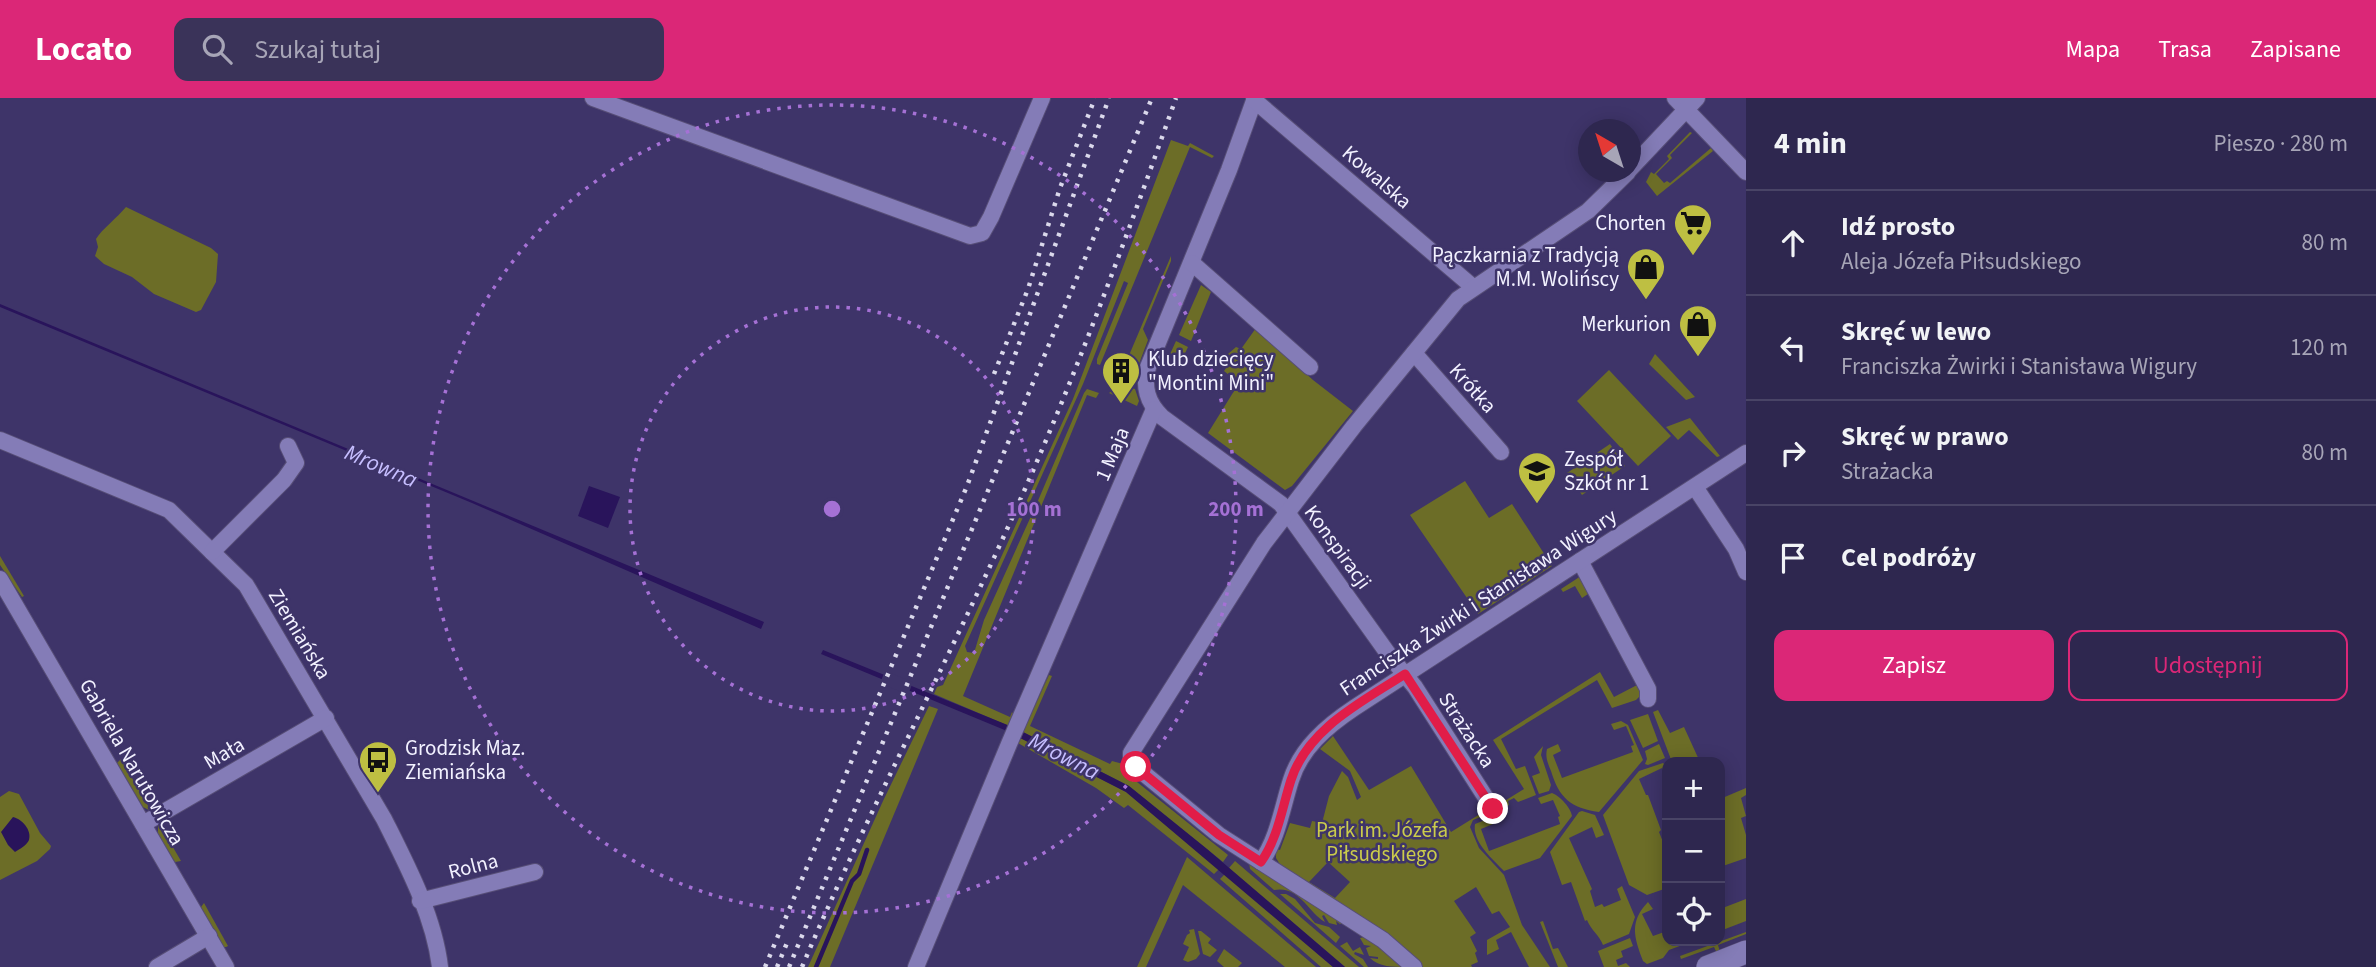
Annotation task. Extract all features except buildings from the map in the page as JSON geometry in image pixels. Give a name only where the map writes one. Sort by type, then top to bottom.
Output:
[{"type":"street","points":[[593,98],[632,104],[970,236],[982,233],[991,217],[1042,98]]},
{"type":"street","name":"1 Maja","points":[[916,967],[1154,409],[1145,386],[1148,367],[1192,263],[1255,99]]},
{"type":"street","name":"Kowalska","points":[[1255,99],[1473,287]]},
{"type":"street","points":[[1641,156],[1686,102],[1746,172]]},
{"type":"street","points":[[1413,967],[1383,940],[1219,835],[1136,767],[1131,759],[1132,748],[1287,512],[1458,299],[1591,208],[1617,182]]},
{"type":"street","points":[[1192,263],[1310,367]]},
{"type":"street","name":"Krótka","points":[[1414,353],[1501,452]]},
{"type":"street","name":"Konspiracji","points":[[1154,409],[1281,504],[1405,674]]},
{"type":"street","name":"Ziemiańska","points":[[0,440],[169,510],[246,585],[384,820],[420,901],[436,943],[440,967]]},
{"type":"street","points":[[212,552],[284,480],[296,463],[288,446]]},
{"type":"street","name":"Franciszka Żwirki i Stanisława Wigury","points":[[1261,862],[1280,819],[1295,771],[1311,743],[1339,718],[1746,453]]},
{"type":"street","points":[[1695,487],[1736,550],[1746,572]]},
{"type":"street","points":[[1580,561],[1648,689],[1648,699]]},
{"type":"street","name":"Gabriela Narutowicza","points":[[0,579],[226,967]]},
{"type":"street","name":"Strażacka","points":[[1405,674],[1493,809]]},
{"type":"street","name":"Mała","points":[[143,824],[326,718]]},
{"type":"street","name":"Rolna","points":[[420,901],[535,872]]},
{"type":"street","points":[[157,967],[209,936]]},
{"type":"street","points":[[1707,967],[1746,952]]},
{"type":"green space","points":[[1692,133],[1670,155],[1672,158],[1656,174],[1664,183],[1670,183],[1711,148],[1713,151],[1657,196],[1646,182],[1651,172],[1654,174],[1669,159],[1667,156]]},
{"type":"green space","points":[[1171,140],[1188,146],[1190,143],[1214,156],[1212,158],[1190,147],[1100,365],[1097,364],[1097,359],[1128,283],[1124,281],[1083,384],[965,646],[967,652],[974,653],[984,620],[1084,393],[1087,389],[1099,393],[1096,398],[1087,395],[963,696],[1010,717],[1012,712],[1014,715],[1009,726],[934,694],[937,687],[943,685],[1073,399]]},
{"type":"green space","points":[[126,207],[211,248],[218,254],[216,282],[201,310],[196,312],[154,294],[132,277],[104,264],[95,256],[98,247],[96,239]]},
{"type":"green space","points":[[1171,256],[1143,329],[1148,340],[1134,377],[1122,372]]},
{"type":"green space","points":[[1201,285],[1211,292],[1191,341],[1179,335]]},
{"type":"green space","points":[[1256,328],[1313,380],[1353,411],[1292,486],[1285,490],[1208,433],[1239,383],[1224,371],[1228,365],[1221,360],[1236,347],[1241,349]]},
{"type":"green space","points":[[1176,341],[1188,347],[1178,368],[1166,363]]},
{"type":"green space","points":[[1655,354],[1695,397],[1686,400],[1649,364]]},
{"type":"green space","points":[[1609,370],[1671,436],[1638,466],[1577,401]]},
{"type":"green space","points":[[1120,385],[1135,389],[1139,401],[1137,406],[1109,393]]},
{"type":"green space","points":[[1690,418],[1720,456],[1717,457],[1689,430],[1678,440],[1666,427]]},
{"type":"green space","points":[[1610,444],[1625,466],[1582,495],[1567,473]]},
{"type":"green space","points":[[1465,481],[1489,518],[1512,504],[1552,566],[1478,614],[1410,515]]},
{"type":"green space","points":[[0,556],[24,596],[22,597],[0,565]]},
{"type":"green space","points":[[1581,576],[1591,592],[1582,598],[1575,586],[1563,592],[1561,589]]},
{"type":"green space","points":[[1600,672],[1614,697],[1639,684],[1640,696],[1636,700],[1612,708],[1597,680],[1501,739],[1516,769],[1525,766],[1536,795],[1518,802],[1514,798],[1508,801],[1509,805],[1501,809],[1498,805],[1524,789],[1493,740]]},
{"type":"green space","points":[[1049,675],[1052,676],[1030,726],[1110,764],[1112,761],[1123,764],[1132,778],[1228,855],[1223,862],[1129,786],[1023,732]]},
{"type":"green space","points":[[929,706],[938,709],[830,967],[808,967],[883,801]]},
{"type":"green space","points":[[1658,710],[1670,733],[1684,727],[1698,757],[1670,757],[1653,712]]},
{"type":"green space","points":[[1648,714],[1658,741],[1643,748],[1630,720]]},
{"type":"green space","points":[[1621,721],[1628,725],[1643,760],[1599,812],[1581,808],[1562,795],[1547,760],[1547,749],[1558,744],[1561,751],[1553,755],[1562,778],[1633,752],[1631,746],[1634,745],[1626,726],[1614,730],[1611,724]]},
{"type":"green space","name":"Park im. Józefa Piłsudskiego","points":[[1333,736],[1369,790],[1411,766],[1451,832],[1488,809],[1491,813],[1473,820],[1470,827],[1479,848],[1504,875],[1522,925],[1550,967],[1529,967],[1511,932],[1496,940],[1499,949],[1487,955],[1487,940],[1510,927],[1499,911],[1492,914],[1476,887],[1454,901],[1476,933],[1470,937],[1477,951],[1475,953],[1478,962],[1471,965],[1472,967],[1423,967],[1390,936],[1281,866],[1276,858],[1276,849],[1280,850],[1290,823],[1310,828],[1312,821],[1322,823],[1329,796],[1342,771],[1348,777],[1357,800],[1361,797],[1350,771],[1320,749]],"holes":[[[1328,862],[1350,882],[1335,898],[1309,882]]]},
{"type":"green space","points":[[1021,738],[1126,792],[1219,869],[1214,874],[1128,805],[1124,808],[1096,788],[1018,743]]},
{"type":"green space","points":[[1659,744],[1665,757],[1648,765],[1645,764],[1645,751]]},
{"type":"green space","points":[[1543,746],[1541,755],[1551,785],[1549,791],[1539,794],[1532,776],[1540,773],[1534,757]]},
{"type":"green space","points":[[121,759],[151,811],[143,807],[117,763]]},
{"type":"green space","points":[[1662,763],[1662,768],[1639,779],[1648,795],[1662,840],[1662,890],[1647,895],[1629,885],[1603,815],[1639,771]]},
{"type":"green space","points":[[1746,788],[1746,795],[1741,798],[1746,816],[1741,818],[1746,835],[1746,858],[1725,865],[1725,820],[1725,797]]},
{"type":"green space","points":[[9,791],[19,794],[40,833],[51,846],[37,861],[0,880],[0,797]]},
{"type":"green space","points":[[1552,793],[1565,803],[1572,816],[1540,858],[1504,871],[1480,843],[1475,824],[1490,818],[1493,824],[1481,829],[1489,851],[1560,824],[1560,816],[1553,800],[1541,804],[1538,798]]},
{"type":"green space","points":[[1582,811],[1595,815],[1604,835],[1596,838],[1592,827],[1569,838],[1592,889],[1590,891],[1595,907],[1602,904],[1604,907],[1621,900],[1617,889],[1622,886],[1635,917],[1629,934],[1603,945],[1587,920],[1585,921],[1571,882],[1562,885],[1550,852]]},
{"type":"green space","points":[[158,824],[181,861],[175,862],[158,834]]},
{"type":"green space","points":[[1187,857],[1316,967],[1285,967],[1183,885],[1146,967],[1137,967]]},
{"type":"green space","points":[[1235,861],[1359,967],[1345,967],[1229,868]]},
{"type":"green space","points":[[1249,862],[1345,922],[1340,924],[1336,921],[1337,925],[1329,923],[1324,915],[1322,916],[1325,922],[1297,895],[1290,891],[1274,890],[1250,869]]},
{"type":"green space","points":[[1225,874],[1333,967],[1321,967],[1220,879]]},
{"type":"green space","points":[[1280,894],[1295,899],[1315,923],[1329,927],[1340,937],[1336,943]]},
{"type":"green space","points":[[1746,899],[1746,921],[1725,929],[1725,907]]},
{"type":"green space","points":[[1648,902],[1653,909],[1642,914],[1653,936],[1662,933],[1662,946],[1680,946],[1669,950],[1663,958],[1647,964],[1643,961],[1635,930],[1642,909]]},
{"type":"green space","points":[[204,903],[228,946],[223,947],[201,907]]},
{"type":"green space","points":[[1543,921],[1553,949],[1558,948],[1568,967],[1558,967],[1540,922]]},
{"type":"green space","points":[[1194,929],[1200,954],[1188,962],[1183,960],[1189,947],[1183,944],[1190,933],[1189,930]]},
{"type":"green space","points":[[1358,930],[1406,967],[1386,966],[1370,958],[1378,957],[1369,956],[1366,948],[1371,946],[1364,945],[1360,938],[1364,937],[1359,935]]},
{"type":"green space","points":[[1198,931],[1211,939],[1208,943],[1217,950],[1210,957],[1203,954]]},
{"type":"green space","points":[[1746,932],[1725,942],[1725,940]]},
{"type":"green space","points":[[1630,938],[1633,946],[1621,951],[1623,957],[1616,960],[1618,966],[1626,963],[1630,967],[1604,967],[1598,951]]},
{"type":"green space","points":[[1347,942],[1353,951],[1360,947],[1364,955],[1354,954],[1363,959],[1368,967],[1364,967],[1340,946]]},
{"type":"green space","points":[[1708,946],[1718,946],[1720,952],[1717,953],[1714,947],[1681,959],[1680,956]]},
{"type":"green space","points":[[1224,949],[1242,963],[1238,967],[1224,967],[1217,961]]},
{"type":"water","points":[[0,304],[764,622],[761,629],[472,503],[0,307]]},
{"type":"water","points":[[589,486],[620,497],[608,528],[578,516]]},
{"type":"water","points":[[823,650],[1010,726],[1007,731],[821,654]]},
{"type":"water","name":"Mrowna","points":[[1023,732],[1129,786],[1345,967],[1333,967],[1126,792],[1020,738]]},
{"type":"water","points":[[13,817],[26,826],[30,836],[27,844],[15,852],[1,832]]},
{"type":"pier","points":[[885,671],[913,682],[908,695],[880,683]]},
{"type":"waterway","points":[[816,967],[852,881],[859,874],[867,850]]},
{"type":"railway","points":[[994,374],[1028,289],[1060,188],[1095,98]]},
{"type":"railway","points":[[765,967],[967,486],[1109,98]]},
{"type":"railway","points":[[789,967],[1152,98]]},
{"type":"railway","points":[[802,967],[1039,457],[1101,304],[1176,98]]},
{"type":"railway","points":[[777,967],[789,938]]},
{"type":"place","name":"Chorten","points":[[1693,257]]},
{"type":"place","name":"Pączkarnia z Tradycją M.M. Wolińscy","points":[[1646,301]]},
{"type":"place","name":"Merkurion","points":[[1698,358]]},
{"type":"place","name":"Klub dziecięcy \"Montini Mini\"","points":[[1121,405]]},
{"type":"place","name":"Zespół Szkół nr 1","points":[[1537,505]]},
{"type":"place","name":"Grodzisk Maz. Ziemiańska","points":[[378,794]]},
{"type":"route","points":[[1136,767],[1219,835],[1261,862],[1280,819],[1291,779],[1311,743],[1339,718],[1405,674],[1493,809]]}]
